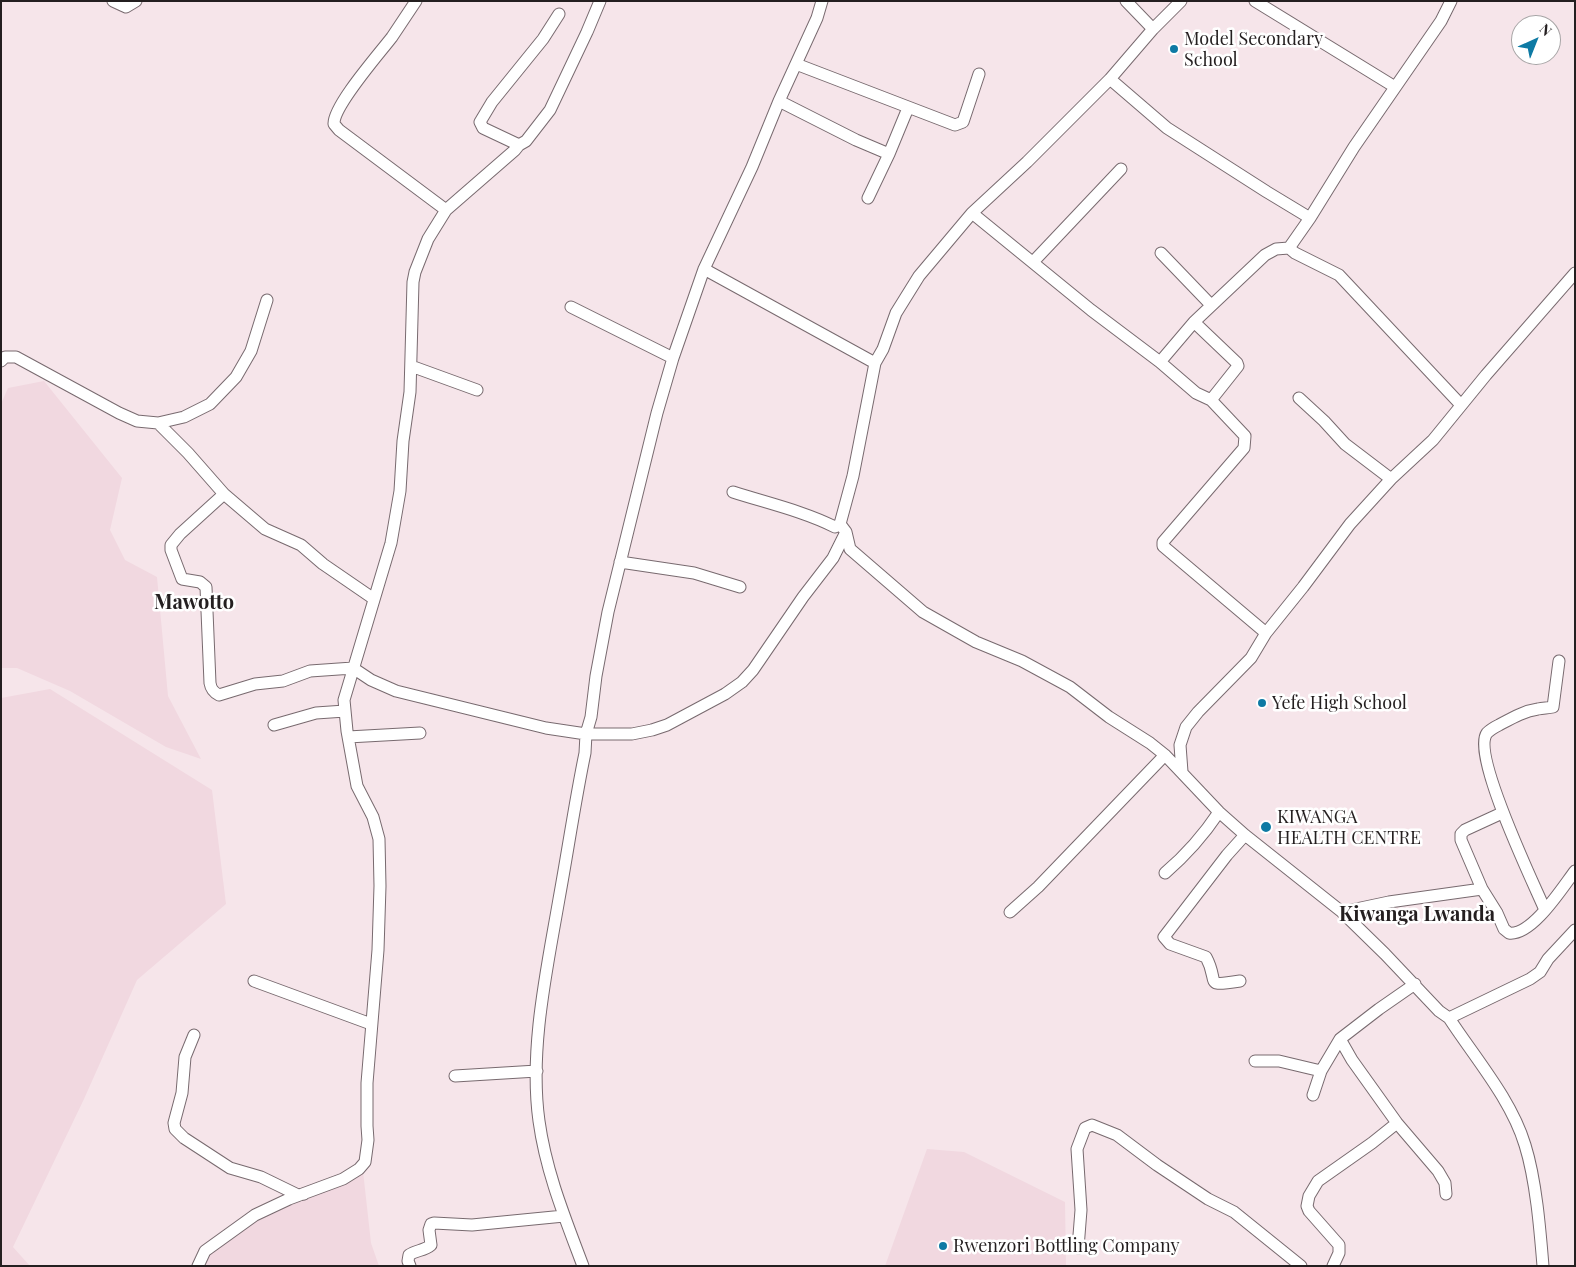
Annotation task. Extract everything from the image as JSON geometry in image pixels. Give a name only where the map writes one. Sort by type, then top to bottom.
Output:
[{"type":"street","points":[[113,1],[126,7],[136,1]]},
{"type":"street","points":[[416,1],[343,102],[334,119],[334,124],[384,165],[446,210]]},
{"type":"street","points":[[198,1266],[205,1251],[255,1215],[289,1199],[307,1194],[343,1179],[360,1169],[365,1162],[368,1140],[367,1082],[378,940],[379,839],[373,817],[357,786],[348,737],[344,700],[391,543],[400,491],[403,441],[410,392],[413,282],[415,272],[428,239],[446,210],[519,145],[526,141],[550,110],[600,1]]},
{"type":"street","points":[[584,1266],[550,1178],[538,1119],[537,1053],[545,975],[608,612],[656,413],[704,269],[752,167],[822,1]]},
{"type":"street","points":[[1126,1],[1153,29]]},
{"type":"street","points":[[224,494],[180,534],[171,545],[171,550],[182,578],[203,583],[207,592],[208,660],[211,689],[219,695],[255,684],[283,681],[310,671],[353,668],[371,680],[396,691],[546,728],[586,734],[632,734],[667,725],[687,715],[725,694],[742,682],[763,658],[802,597],[833,558],[843,528],[875,363],[883,349],[896,313],[919,276],[972,214],[1110,79],[1153,29],[1181,1]]},
{"type":"street","points":[[1255,1],[1395,87]]},
{"type":"street","points":[[1160,362],[1194,322],[1265,255],[1276,250],[1289,248],[1354,147],[1441,21],[1451,1]]},
{"type":"street","points":[[519,145],[483,128],[480,122],[492,102],[543,39],[559,14]]},
{"type":"street","points":[[796,64],[955,125],[960,124],[965,117],[979,74]]},
{"type":"street","points":[[1110,79],[1167,128],[1310,218]]},
{"type":"street","points":[[779,101],[856,140],[889,154]]},
{"type":"street","points":[[868,198],[908,108]]},
{"type":"street","points":[[1033,262],[1121,169]]},
{"type":"street","points":[[972,214],[1160,362],[1196,393],[1211,400],[1245,436],[1244,448],[1163,542],[1163,546],[1266,633]]},
{"type":"street","points":[[1289,248],[1339,276],[1461,405]]},
{"type":"street","points":[[1161,253],[1211,305]]},
{"type":"street","points":[[704,269],[875,363]]},
{"type":"street","points":[[1182,772],[1180,745],[1186,726],[1251,658],[1266,633],[1350,524],[1391,479],[1433,440],[1575,273]]},
{"type":"street","points":[[1,361],[5,357],[16,357],[118,413],[137,421],[158,424],[184,416],[210,404],[236,377],[252,350],[267,300]]},
{"type":"street","points":[[571,306],[673,358]]},
{"type":"street","points":[[1194,322],[1238,366],[1211,400]]},
{"type":"street","points":[[411,366],[477,390]]},
{"type":"street","points":[[1299,398],[1345,444],[1391,479]]},
{"type":"street","points":[[158,424],[188,453],[224,494],[265,529],[301,545],[323,564],[374,600]]},
{"type":"street","points":[[733,492],[773,506],[785,508],[835,527],[843,528]]},
{"type":"street","points":[[843,528],[850,549],[923,612],[976,642],[1022,661],[1070,687],[1109,717],[1150,743],[1165,755],[1219,812],[1244,835],[1342,912],[1449,1018],[1496,1087],[1525,1144],[1539,1223],[1543,1266]]},
{"type":"street","points":[[620,562],[694,573],[740,587]]},
{"type":"street","points":[[1545,910],[1502,813],[1485,757],[1484,737],[1487,732],[1518,714],[1539,708],[1554,707],[1559,661]]},
{"type":"street","points":[[274,725],[316,713],[345,712]]},
{"type":"street","points":[[348,737],[420,733]]},
{"type":"street","points":[[1010,912],[1038,887],[1165,755]]},
{"type":"street","points":[[1164,873],[1190,850],[1219,812]]},
{"type":"street","points":[[1502,813],[1465,830],[1461,834],[1461,840],[1482,889],[1508,933],[1519,932],[1530,925],[1545,910],[1575,871]]},
{"type":"street","points":[[1240,981],[1215,983],[1206,957],[1170,944],[1164,940],[1164,937],[1244,835]]},
{"type":"street","points":[[1342,912],[1389,902],[1482,889]]},
{"type":"street","points":[[1449,1018],[1530,979],[1540,972],[1548,959],[1575,930]]},
{"type":"street","points":[[254,981],[371,1024]]},
{"type":"street","points":[[1313,1095],[1321,1071],[1340,1039],[1415,984]]},
{"type":"street","points":[[194,1035],[184,1057],[182,1093],[174,1123],[175,1129],[184,1138],[230,1168],[260,1178],[298,1195],[307,1194]]},
{"type":"street","points":[[1340,1039],[1352,1060],[1397,1123],[1438,1171],[1445,1183],[1446,1194]]},
{"type":"street","points":[[1255,1061],[1279,1061],[1321,1071]]},
{"type":"street","points":[[455,1076],[537,1071]]},
{"type":"street","points":[[1333,1266],[1339,1253],[1338,1245],[1309,1211],[1311,1191],[1318,1181],[1397,1123]]},
{"type":"street","points":[[1078,1248],[1081,1210],[1077,1149],[1085,1128],[1092,1125],[1117,1135],[1157,1165],[1208,1199],[1234,1212],[1302,1266]]},
{"type":"street","points":[[410,1266],[408,1261],[409,1255],[426,1249],[431,1245],[429,1230],[431,1224],[434,1223],[472,1226],[564,1216]]},
{"type":"shaded area","points":[[44,381],[122,478],[110,530],[125,560],[157,577],[168,696],[201,759],[166,747],[70,691],[17,668],[1,668],[1,404],[8,388]]},
{"type":"shaded area","points":[[50,689],[212,790],[226,904],[137,980],[84,1099],[13,1247],[30,1266],[1,1266],[1,698]]},
{"type":"shaded area","points":[[927,1149],[964,1152],[1065,1202],[1066,1266],[885,1266]]},
{"type":"shaded area","points":[[363,1171],[371,1243],[379,1266],[203,1266],[208,1254],[276,1207]]},
{"type":"place","name":"Model Secondary School","points":[[1174,49]]},
{"type":"place","name":"Yefe High School","points":[[1262,703]]},
{"type":"place","name":"KIWANGA HEALTH CENTRE","points":[[1266,827]]},
{"type":"place","name":"Rwenzori Bottling Company","points":[[943,1246]]},
{"type":"district","name":"Mawotto","points":[[194,603]]},
{"type":"district","name":"Kiwanga Lwanda","points":[[1417,915]]}]
